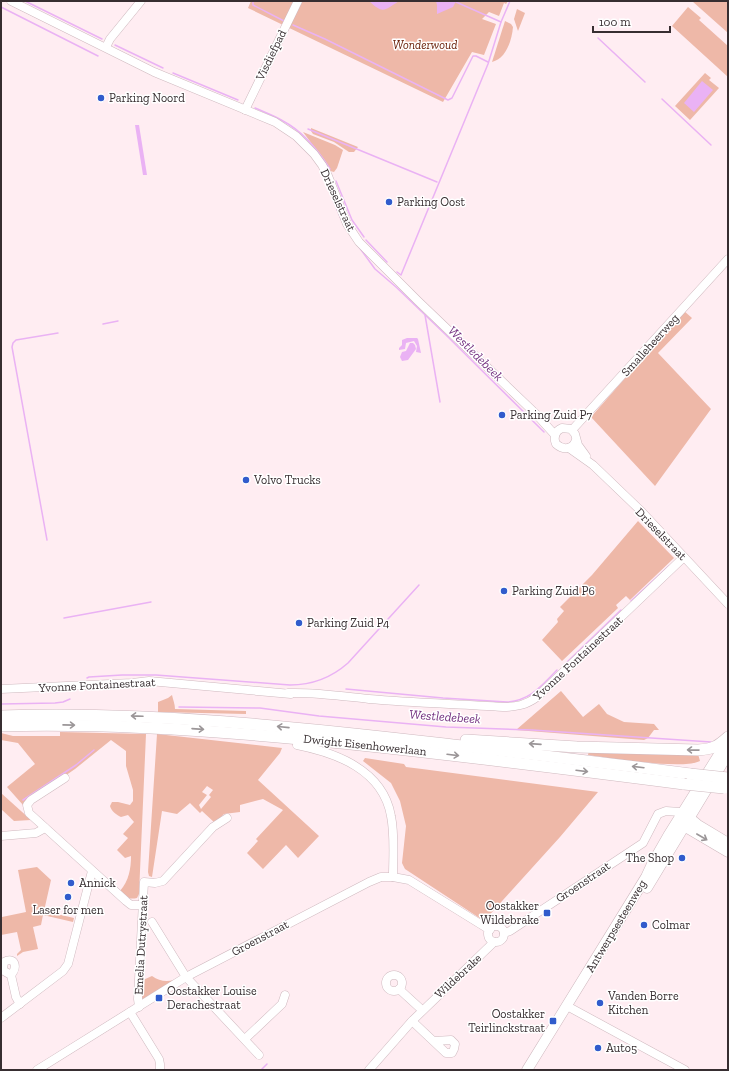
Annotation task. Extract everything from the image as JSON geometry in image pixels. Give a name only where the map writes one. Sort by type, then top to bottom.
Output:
[{"type":"highway","name":"Dwight Eisenhowerlaan","points":[[1,716],[63,714],[176,718],[258,724],[392,738],[676,772],[690,774],[727,785]]},
{"type":"highway","name":"Dwight Eisenhowerlaan","points":[[1,726],[72,725],[196,729],[404,748],[684,784],[727,785]]},
{"type":"highway","points":[[392,738],[439,738],[577,747],[698,750],[713,749],[720,745],[728,737]]},
{"type":"main road","name":"Antwerpsesteenweg","points":[[684,819],[728,740]]},
{"type":"main road","name":"Antwerpsesteenweg","points":[[535,1070],[570,1007],[646,878],[652,864],[728,754]]},
{"type":"main road","points":[[684,819],[698,825],[728,843]]},
{"type":"main road","points":[[684,819],[728,852]]},
{"type":"main road","name":"Antwerpsesteenweg","points":[[527,1070],[570,1007]]},
{"type":"street","name":"Drieselstraat","points":[[13,1],[154,72],[275,122],[306,145],[314,154],[328,176],[347,224],[359,242],[536,414],[555,435],[555,441],[558,446],[563,449],[569,448],[592,465],[642,512],[728,604]]},
{"type":"street","points":[[106,47],[110,39],[141,1]]},
{"type":"street","name":"Visdiefpad","points":[[245,110],[298,1]]},
{"type":"street","name":"Smalleheerweg","points":[[572,430],[728,259]]},
{"type":"street","name":"Drieselstraat","points":[[536,414],[548,422],[562,428],[569,428],[572,430],[575,434],[578,445],[592,465]]},
{"type":"street","points":[[555,435],[557,431],[562,428]]},
{"type":"street","points":[[569,448],[573,446],[576,440]]},
{"type":"street","name":"Yvonne Fontainestraat","points":[[1,689],[149,681],[213,688],[288,693],[320,693],[330,695],[516,707],[524,705],[537,697],[684,557]]},
{"type":"street","points":[[297,745],[320,750],[348,761],[367,774],[377,785],[385,798],[391,815],[394,836],[393,877]]},
{"type":"street","points":[[65,778],[32,800],[27,805],[29,813],[131,905],[142,905]]},
{"type":"street","name":"Groenstraat","points":[[504,933],[510,932],[643,843],[658,814],[666,811],[684,819]]},
{"type":"street","name":"Emelia Dutrystraat","points":[[139,1007],[138,999],[144,882],[156,883],[163,881],[213,826],[228,818]]},
{"type":"street","points":[[1,836],[36,833],[45,828]]},
{"type":"street","points":[[1,1018],[63,971],[68,964],[92,871]]},
{"type":"street","name":"Groenstraat","points":[[37,1070],[186,977],[380,877],[393,877],[409,880],[490,930]]},
{"type":"street","name":"Emelia Dutrystraat","points":[[152,922],[186,977],[259,1055]]},
{"type":"street","points":[[494,927],[499,927],[504,933],[501,940],[494,942],[489,937],[490,930],[494,927]]},
{"type":"street","name":"Wildebrake","points":[[369,1070],[422,1010],[494,942]]},
{"type":"street","points":[[11,974],[16,997],[20,1004]]},
{"type":"street","points":[[399,989],[422,1010]]},
{"type":"street","points":[[245,1039],[282,1004],[285,995]]},
{"type":"street","points":[[570,1007],[685,1070]]},
{"type":"street","points":[[130,1012],[159,1059],[160,1070]]},
{"type":"street","points":[[412,1021],[434,1041]]},
{"type":"green space","name":"Wonderwoud","points":[[251,1],[508,1],[506,4],[504,3],[499,16],[489,12],[482,19],[496,24],[484,55],[472,52],[443,102],[248,8]]},
{"type":"green space","points":[[692,1],[728,1],[728,33]]},
{"type":"green space","points":[[688,7],[701,18],[699,20],[728,46],[728,77],[672,26]]},
{"type":"green space","points":[[517,9],[525,13],[518,31],[514,19]]},
{"type":"green space","points":[[505,21],[513,27],[510,43],[505,53],[497,60],[492,62]]},
{"type":"green space","points":[[705,73],[711,78],[709,80],[719,88],[690,120],[675,106]]},
{"type":"green space","points":[[311,128],[358,147],[354,152],[349,152],[334,142],[313,134]]},
{"type":"green space","points":[[303,132],[335,145],[343,150],[337,168],[334,172],[330,171]]},
{"type":"green space","points":[[684,311],[692,318],[658,353],[711,409],[655,486],[591,417]]},
{"type":"green space","points":[[638,521],[674,558],[630,600],[626,596],[616,605],[618,608],[562,661],[542,640],[558,622],[557,619],[564,611],[560,607],[592,575]]},
{"type":"green space","points":[[561,691],[583,717],[599,704],[607,714],[624,722],[654,724],[659,730],[654,730],[648,738],[644,740],[516,730]]},
{"type":"green space","points":[[172,695],[175,709],[246,711],[246,714],[158,712],[158,702]]},
{"type":"green space","points":[[60,732],[146,734],[139,894],[137,898],[127,898],[120,891],[126,883],[129,874],[131,856],[125,858],[117,850],[128,838],[123,834],[134,822],[128,815],[121,817],[118,815],[110,806],[112,802],[130,805],[133,801],[133,790],[126,766],[126,751],[111,740],[75,769],[23,805],[7,787],[35,764],[18,743],[1,740],[1,733],[13,736],[60,736]]},
{"type":"green space","points":[[157,734],[282,748],[280,753],[258,780],[319,836],[298,858],[286,845],[263,869],[247,853],[258,841],[256,839],[283,810],[263,799],[240,805],[240,812],[224,814],[215,823],[202,811],[200,813],[190,803],[177,814],[162,811],[152,877],[149,876],[148,872]],"holes":[[[207,786],[213,790],[209,795],[211,797],[201,809],[199,805],[207,795],[202,792]]]},
{"type":"green space","points":[[589,750],[698,754],[700,761],[679,764],[663,764],[629,761],[588,755]]},
{"type":"green space","points":[[365,758],[404,764],[406,767],[598,792],[560,837],[484,921],[405,869],[402,863],[406,826],[400,801],[391,783],[363,761]]},
{"type":"green space","points":[[1,793],[31,820],[14,821],[1,809]]},
{"type":"green space","points":[[37,867],[51,880],[44,911],[74,918],[73,922],[43,915],[41,925],[33,927],[38,949],[23,952],[17,956],[21,950],[17,932],[1,935],[1,914],[2,917],[26,912],[18,870]]},
{"type":"green space","points":[[152,976],[163,981],[174,980],[143,999],[141,998],[143,980]]},
{"type":"shaded area","points":[[369,1],[399,1],[384,10],[377,8]]},
{"type":"shaded area","points":[[436,1],[456,1],[453,7],[437,14]]},
{"type":"shaded area","points":[[702,81],[713,90],[694,112],[684,103]]},
{"type":"shaded area","points":[[135,125],[139,125],[147,175],[143,175]]},
{"type":"shaded area","points":[[407,338],[418,339],[421,353],[416,352],[417,346],[414,341],[406,343],[405,349],[399,350],[402,345],[402,340]]},
{"type":"shaded area","points":[[410,343],[415,345],[416,349],[408,360],[402,361],[400,357],[402,352],[406,351]]},
{"type":"waterway","points":[[25,1],[102,39]]},
{"type":"waterway","points":[[253,1],[253,5],[284,21]]},
{"type":"waterway","points":[[397,272],[401,275],[488,64],[501,22],[510,1]]},
{"type":"waterway","points":[[456,2],[501,22]]},
{"type":"waterway","points":[[1,7],[98,56]]},
{"type":"waterway","points":[[293,25],[325,39],[448,100],[452,98],[473,56],[488,62]]},
{"type":"waterway","points":[[598,38],[645,82]]},
{"type":"waterway","points":[[115,45],[163,68]]},
{"type":"waterway","points":[[173,73],[238,100]]},
{"type":"waterway","points":[[662,99],[711,145]]},
{"type":"waterway","points":[[255,108],[280,119],[298,130],[321,155],[330,169]]},
{"type":"waterway","points":[[308,129],[437,182]]},
{"type":"waterway","points":[[336,181],[352,220],[364,237]]},
{"type":"waterway","points":[[333,200],[342,221]]},
{"type":"waterway","points":[[366,240],[387,262]]},
{"type":"waterway","name":"Westledebeek","points":[[359,247],[375,269],[446,335],[544,432]]},
{"type":"waterway","points":[[425,315],[440,402]]},
{"type":"waterway","points":[[103,324],[118,321]]},
{"type":"waterway","points":[[47,540],[12,347],[16,340],[58,333]]},
{"type":"waterway","points":[[631,601],[669,566]]},
{"type":"waterway","name":"Westledebeek","points":[[87,678],[122,675],[156,675],[290,685],[314,682],[328,677],[348,663],[419,585]]},
{"type":"waterway","points":[[64,618],[151,602]]},
{"type":"waterway","points":[[564,665],[621,610]]},
{"type":"waterway","points":[[346,689],[507,702],[515,701],[529,695],[540,687],[557,670]]},
{"type":"waterway","points":[[1,704],[55,703],[70,699]]},
{"type":"waterway","name":"Westledebeek","points":[[179,707],[260,708],[319,716],[446,727],[532,730],[711,742]]},
{"type":"waterway","points":[[23,800],[76,765],[94,750]]},
{"type":"waterway","points":[[261,1070],[267,1064]]},
{"type":"place","name":"Parking Noord","points":[[101,98]]},
{"type":"place","name":"Parking Oost","points":[[389,202]]},
{"type":"place","name":"Parking Zuid P7","points":[[502,415]]},
{"type":"place","name":"Volvo Trucks","points":[[246,480]]},
{"type":"place","name":"Parking Zuid P6","points":[[504,591]]},
{"type":"place","name":"Parking Zuid P4","points":[[299,623]]},
{"type":"place","name":"The Shop","points":[[682,858]]},
{"type":"place","name":"Annick","points":[[71,883]]},
{"type":"place","name":"Laser for men","points":[[68,897]]},
{"type":"place","name":"Oostakker Wildebrake","points":[[547,913]]},
{"type":"place","name":"Colmar","points":[[644,925]]},
{"type":"place","name":"Oostakker Louise Derachestraat","points":[[159,998]]},
{"type":"place","name":"Vanden Borre Kitchen","points":[[600,1003]]},
{"type":"place","name":"Oostakker Teirlinckstraat","points":[[553,1021]]},
{"type":"place","name":"Auto5","points":[[598,1048]]}]
